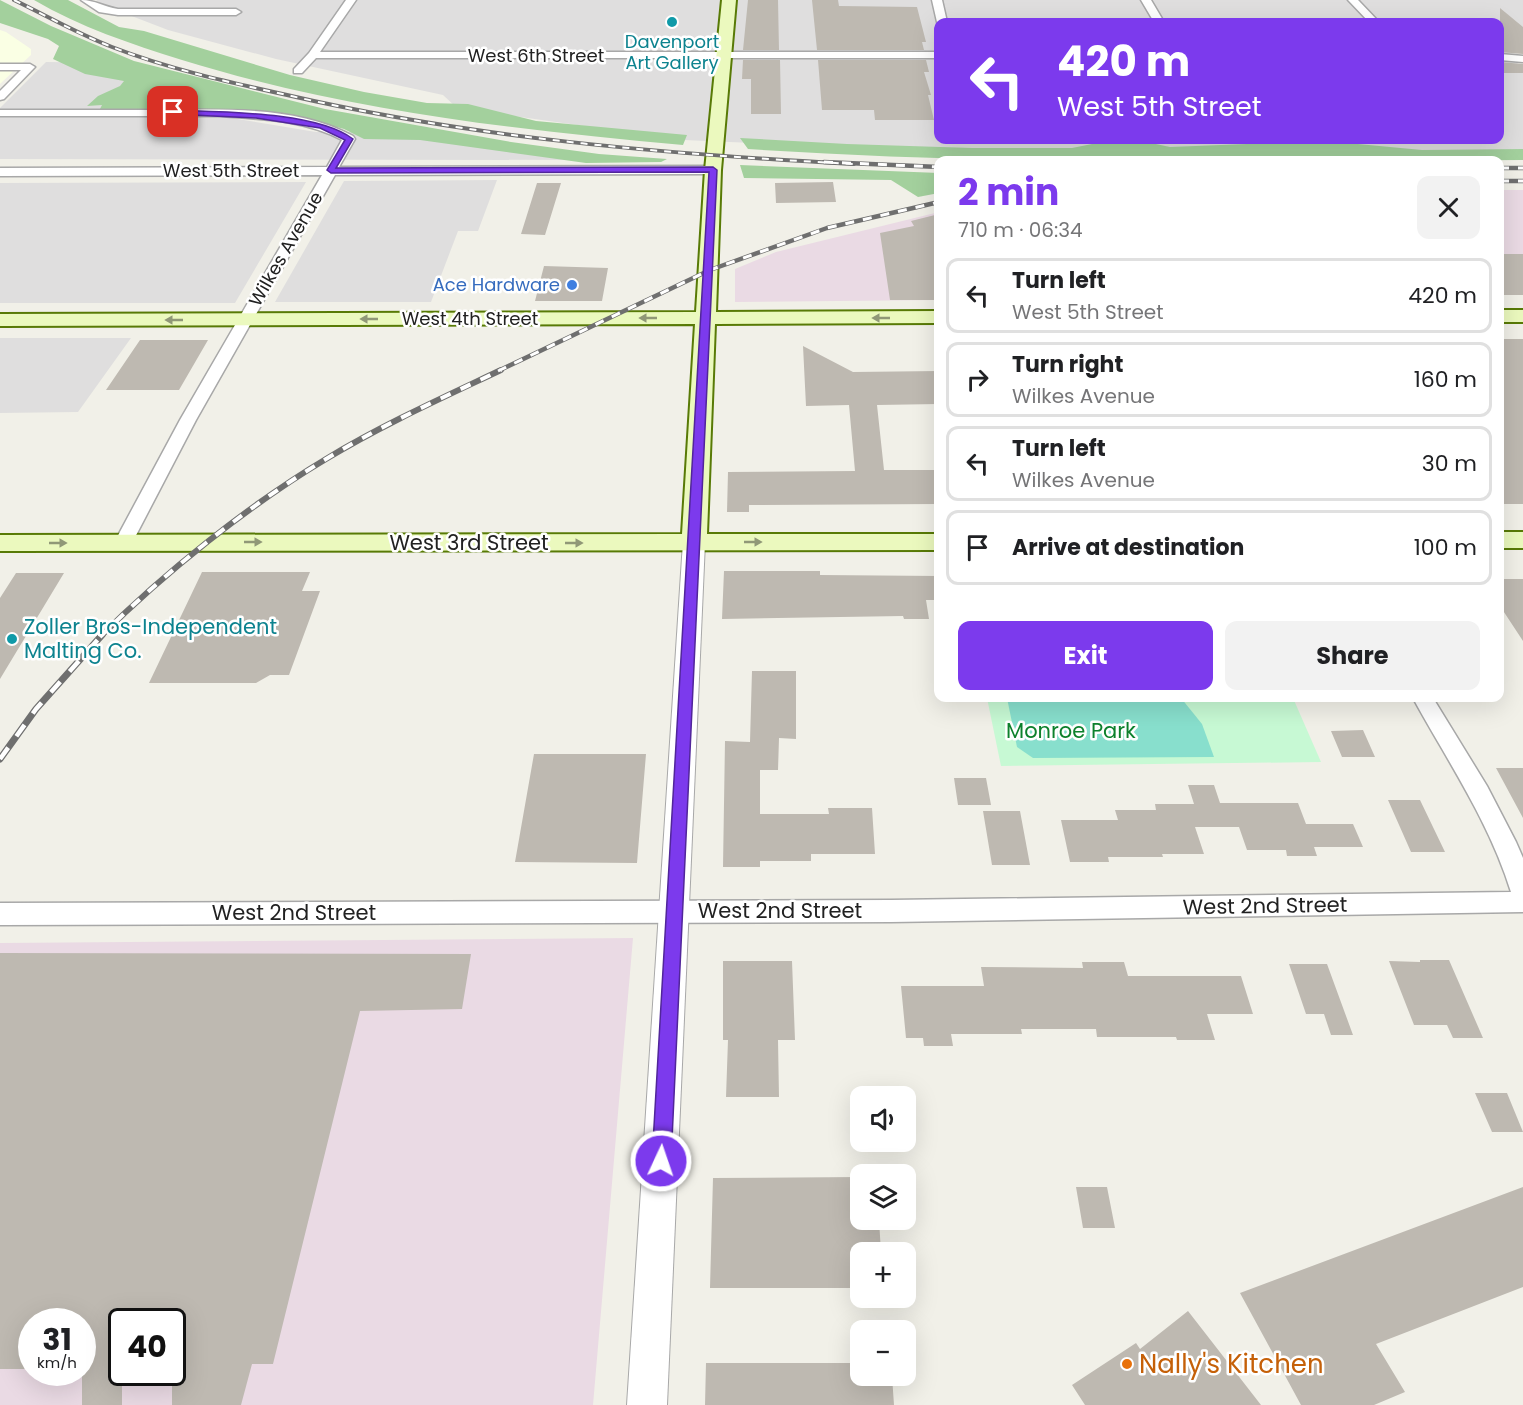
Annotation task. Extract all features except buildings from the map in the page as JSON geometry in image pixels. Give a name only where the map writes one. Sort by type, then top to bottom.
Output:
[{"type":"main road","points":[[694,542],[713,170],[729,0]]},
{"type":"main road","points":[[1504,316],[1523,316]]},
{"type":"main road","name":"West 4th Street","points":[[0,320],[934,317]]},
{"type":"main road","points":[[1504,540],[1523,540]]},
{"type":"main road","name":"West 3rd Street","points":[[0,543],[934,542]]},
{"type":"street","points":[[86,0],[102,10],[118,12],[236,12]]},
{"type":"street","points":[[298,70],[313,55],[351,0]]},
{"type":"street","points":[[937,0],[941,18]]},
{"type":"street","points":[[1146,0],[1157,18]]},
{"type":"street","points":[[1353,0],[1370,18]]},
{"type":"street","name":"West 6th Street","points":[[313,55],[934,55]]},
{"type":"street","points":[[1504,57],[1523,59]]},
{"type":"street","points":[[0,67],[30,67],[0,97]]},
{"type":"street","name":"Wilkes Avenue","points":[[0,113],[221,112],[322,126],[349,139],[188,420],[123,543]]},
{"type":"street","name":"West 5th Street","points":[[0,172],[713,170]]},
{"type":"street","points":[[647,1405],[694,542]]},
{"type":"street","points":[[1425,702],[1492,816],[1519,876],[1523,893]]},
{"type":"street","name":"West 2nd Street","points":[[0,914],[891,911],[1523,902]]},
{"type":"shaded area","points":[[96,0],[1523,0],[1523,53],[1507,54],[1523,68],[1523,156],[958,152],[684,140],[457,108],[443,95],[276,59],[168,30],[103,5]]},
{"type":"shaded area","points":[[0,30],[31,49],[31,55],[0,84]]},
{"type":"shaded area","points":[[46,62],[141,63],[93,117],[219,116],[316,132],[355,132],[360,118],[582,160],[0,159],[0,108]]},
{"type":"shaded area","points":[[497,180],[478,231],[458,231],[431,302],[275,302],[344,181]]},
{"type":"shaded area","points":[[306,182],[235,303],[0,303],[0,183]]},
{"type":"shaded area","points":[[1504,190],[1523,190],[1523,286],[1504,263]]},
{"type":"shaded area","points":[[934,213],[934,300],[735,302],[735,269],[776,252]]},
{"type":"shaded area","points":[[0,338],[131,338],[78,412],[0,413]]},
{"type":"shaded area","points":[[633,938],[593,1405],[0,1405],[0,943]]},
{"type":"green space","points":[[0,0],[51,26],[134,61],[325,109],[511,142],[599,154],[667,159],[661,162],[586,163],[420,140],[364,139],[344,129],[314,121],[264,113],[100,109],[102,105],[87,106],[98,96],[120,86],[124,81],[85,74],[53,59],[59,46],[48,39],[0,23]]},
{"type":"green space","points":[[34,0],[68,0],[119,27],[144,31],[290,75],[364,92],[427,103],[468,104],[536,121],[687,135],[683,145],[493,125],[367,105],[243,77],[182,60],[88,27]]},
{"type":"green space","points":[[740,138],[972,148],[1072,148],[1092,144],[1156,144],[1170,147],[1358,144],[1422,150],[1523,149],[1523,160],[1504,160],[1504,156],[934,158],[748,149]]},
{"type":"green space","points":[[740,165],[934,173],[934,194],[918,197],[891,180],[744,178]]},
{"type":"green space","name":"Monroe Park","points":[[988,702],[1295,702],[1321,762],[1001,766]]},
{"type":"green space","points":[[1008,702],[1184,702],[1202,724],[1214,757],[1033,758],[1017,747]]},
{"type":"railway","points":[[14,0],[75,31],[133,55],[221,80],[357,110],[428,123],[569,142],[711,155],[854,164]]},
{"type":"railway","points":[[824,162],[934,167]]},
{"type":"railway","points":[[1504,168],[1523,168]]},
{"type":"railway","points":[[1504,181],[1523,181]]},
{"type":"railway","points":[[498,371],[710,270],[827,228],[934,203]]},
{"type":"railway","points":[[102,636],[151,589],[208,541],[297,477],[412,412],[501,370]]},
{"type":"railway","points":[[0,759],[36,709],[102,636]]},
{"type":"place","name":"Davenport Art Gallery","points":[[672,22]]},
{"type":"place","name":"Ace Hardware","points":[[572,285]]},
{"type":"place","name":"Zoller Bros-Independent Malting Co.","points":[[12,639]]},
{"type":"place","name":"Nally's Kitchen","points":[[1127,1364]]},
{"type":"route","points":[[173,112],[221,112],[322,126],[349,139],[331,170],[713,170],[710,270],[661,1161]]}]
